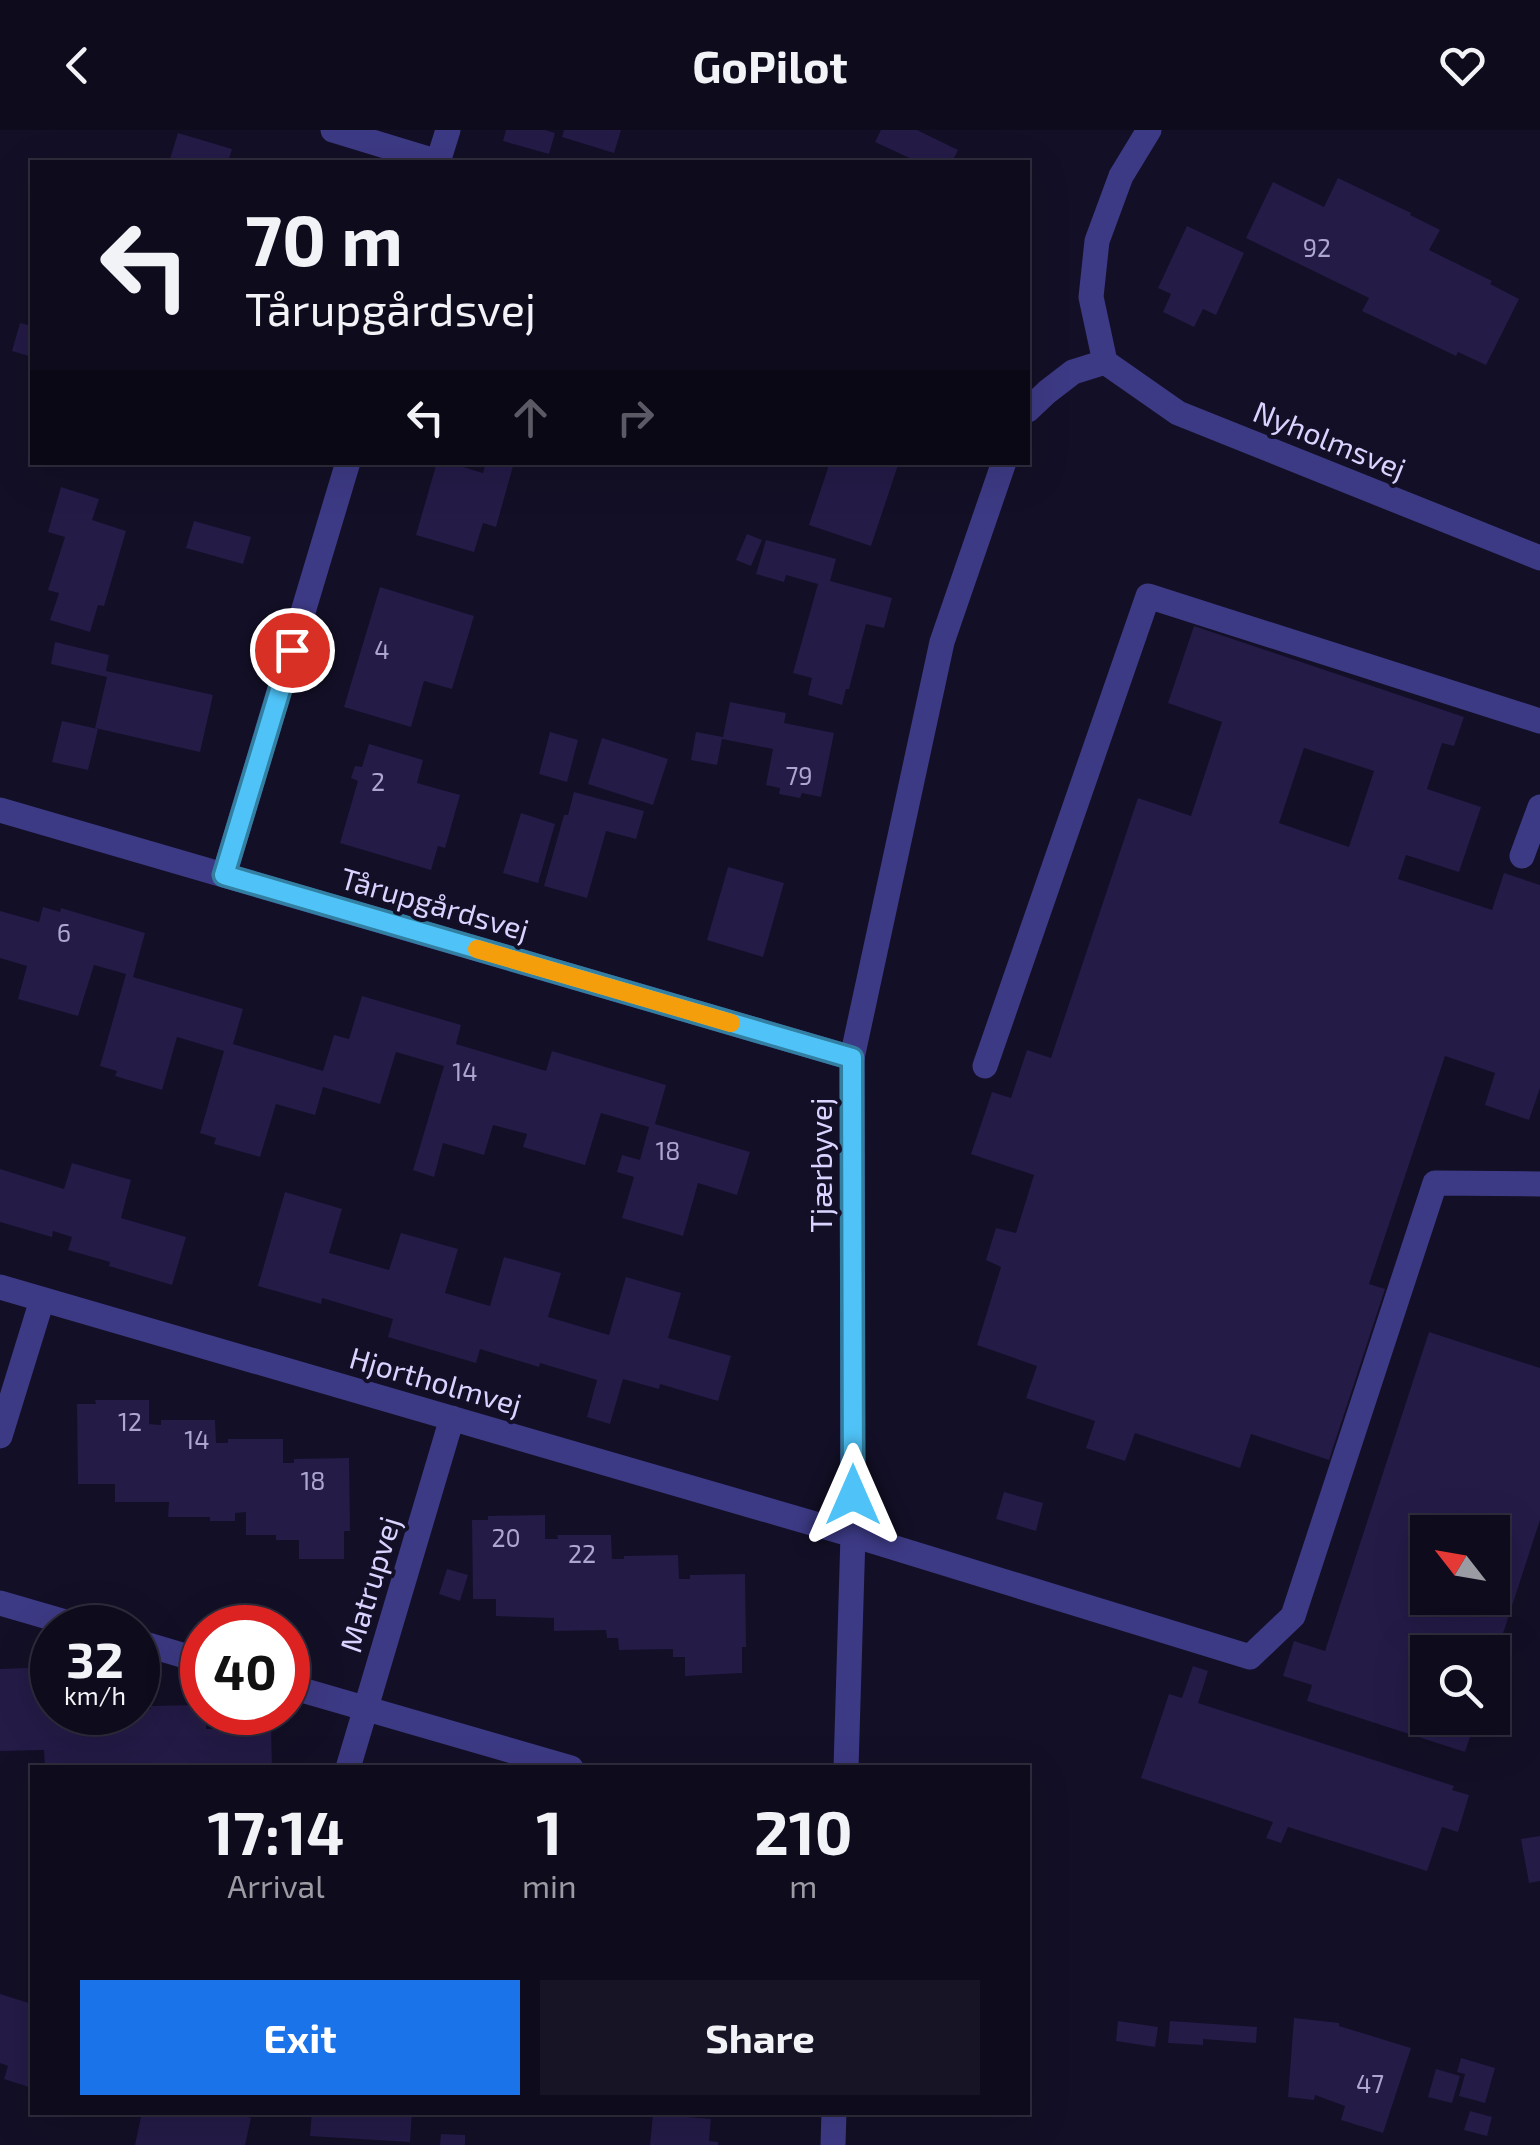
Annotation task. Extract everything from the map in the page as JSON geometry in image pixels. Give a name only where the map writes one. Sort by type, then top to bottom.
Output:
[{"type":"street","points":[[333,130],[431,160]]},
{"type":"street","points":[[439,160],[448,130]]},
{"type":"street","points":[[1030,408],[1073,372],[1105,362],[1091,298],[1097,241],[1121,176],[1149,130]]},
{"type":"street","name":"Nyholmsvej","points":[[1105,362],[1178,413],[1540,558]]},
{"type":"street","points":[[224,875],[347,465]]},
{"type":"street","name":"Tjærbyvej","points":[[846,1765],[854,1535],[852,1058],[942,642],[1003,465]]},
{"type":"street","points":[[985,1066],[1148,596],[1540,720]]},
{"type":"street","points":[[1522,856],[1540,808]]},
{"type":"street","name":"Tårupgårdsvej","points":[[0,810],[852,1058]]},
{"type":"street","name":"Hjortholmvej","points":[[0,1287],[854,1535],[1250,1657],[1293,1616],[1434,1183],[1540,1184]]},
{"type":"street","points":[[0,1436],[42,1300]]},
{"type":"street","name":"Matrupvej","points":[[349,1765],[452,1418]]},
{"type":"street","points":[[0,1602],[30,1611]]},
{"type":"street","points":[[310,1692],[560,1765]]},
{"type":"street","points":[[833,2145],[834,2115]]},
{"type":"building","points":[[506,130],[555,133],[549,154],[503,141]]},
{"type":"building","points":[[564,130],[621,130],[614,153],[562,137]]},
{"type":"building","points":[[881,130],[917,130],[958,150],[953,160],[914,160],[875,142]]},
{"type":"building","points":[[178,133],[232,149],[229,160],[170,160]]},
{"type":"building","points":[[1338,178],[1440,230],[1429,250],[1519,299],[1486,365],[1458,352],[1456,356],[1362,311],[1369,298],[1246,238],[1273,182],[1324,207]]},
{"type":"building","points":[[1187,226],[1244,253],[1216,315],[1203,309],[1194,327],[1163,312],[1171,294],[1158,288]]},
{"type":"building","points":[[20,323],[30,326],[30,356],[12,351]]},
{"type":"building","points":[[436,465],[456,465],[483,473],[485,465],[513,466],[496,527],[483,523],[474,552],[416,535]]},
{"type":"building","points":[[829,465],[898,465],[871,546],[809,525]]},
{"type":"building","points":[[61,487],[99,499],[92,520],[126,531],[104,606],[98,605],[90,632],[50,620],[59,593],[48,590],[65,537],[48,532]]},
{"type":"building","points":[[194,521],[251,537],[243,564],[186,548]]},
{"type":"building","points":[[747,534],[762,540],[751,566],[736,560]]},
{"type":"building","points":[[766,540],[836,559],[830,581],[892,598],[884,628],[866,624],[842,705],[808,695],[812,678],[793,673],[818,584],[786,575],[784,582],[756,574]]},
{"type":"building","points":[[380,587],[474,616],[452,689],[424,681],[411,727],[344,707]]},
{"type":"building","points":[[1194,626],[1464,717],[1454,746],[1442,743],[1427,789],[1481,807],[1459,872],[1406,855],[1398,879],[1492,910],[1504,873],[1540,885],[1540,1088],[1529,1120],[1485,1105],[1495,1073],[1445,1056],[1369,1284],[1385,1289],[1329,1460],[1251,1434],[1240,1468],[1135,1433],[1125,1461],[1086,1448],[1095,1421],[1026,1398],[1037,1366],[977,1345],[1001,1267],[986,1260],[996,1228],[1016,1233],[1034,1175],[971,1154],[992,1092],[1011,1098],[1027,1050],[1051,1058],[1138,798],[1191,816],[1222,722],[1168,703]],"holes":[[[1304,748],[1374,771],[1349,847],[1279,823]]]},
{"type":"building","points":[[55,642],[109,655],[106,671],[213,695],[200,752],[95,728],[107,677],[51,664]]},
{"type":"building","points":[[730,702],[786,713],[784,723],[834,733],[821,797],[779,794],[780,788],[766,785],[773,749],[722,739],[717,765],[691,760],[696,732],[723,737]]},
{"type":"building","points":[[62,721],[98,729],[88,770],[52,762]]},
{"type":"building","points":[[550,732],[578,740],[567,782],[539,774]]},
{"type":"building","points":[[602,738],[668,759],[653,805],[588,784]]},
{"type":"building","points":[[369,744],[423,760],[417,783],[460,795],[445,848],[438,846],[431,870],[340,843],[358,781],[351,778],[355,766],[362,767]]},
{"type":"building","points":[[574,792],[644,811],[636,839],[606,831],[587,898],[544,886]]},
{"type":"building","points":[[521,813],[555,824],[538,883],[503,873]]},
{"type":"building","points":[[728,867],[784,883],[763,957],[707,940]]},
{"type":"building","points":[[43,907],[60,912],[61,908],[145,933],[133,977],[243,1009],[233,1044],[323,1071],[334,1035],[349,1039],[362,996],[461,1025],[456,1044],[546,1071],[552,1051],[666,1085],[655,1124],[750,1152],[737,1195],[698,1183],[683,1236],[622,1218],[634,1177],[617,1172],[622,1155],[640,1160],[649,1127],[601,1113],[585,1165],[523,1147],[527,1134],[493,1125],[484,1155],[443,1143],[434,1177],[413,1170],[444,1066],[396,1052],[380,1104],[323,1087],[315,1115],[276,1104],[260,1157],[214,1144],[216,1138],[200,1133],[224,1051],[177,1037],[162,1090],[115,1076],[117,1071],[100,1066],[126,974],[94,965],[78,1016],[18,999],[27,966],[0,958],[0,911],[39,922]]},
{"type":"building","points":[[72,1163],[131,1180],[121,1218],[186,1237],[172,1285],[68,1250],[72,1237],[53,1231],[52,1237],[0,1222],[0,1169],[64,1189]]},
{"type":"building","points":[[285,1192],[342,1209],[329,1253],[389,1270],[401,1233],[458,1249],[445,1293],[490,1306],[504,1257],[561,1273],[548,1317],[609,1335],[626,1277],[681,1293],[668,1338],[731,1356],[718,1401],[660,1384],[659,1389],[623,1379],[610,1424],[587,1417],[597,1380],[480,1349],[476,1363],[388,1337],[393,1319],[322,1298],[321,1304],[258,1286]]},
{"type":"building","points":[[1429,1332],[1540,1368],[1540,1520],[1510,1612],[1510,1515],[1410,1515],[1410,1615],[1509,1615],[1502,1635],[1410,1635],[1410,1734],[1307,1701],[1312,1685],[1283,1676],[1294,1641],[1325,1651]]},
{"type":"building","points":[[95,1400],[149,1400],[149,1424],[161,1425],[161,1420],[215,1420],[216,1443],[228,1443],[228,1439],[283,1439],[283,1463],[294,1463],[294,1459],[349,1458],[350,1531],[344,1531],[344,1559],[299,1559],[299,1540],[246,1535],[246,1512],[235,1513],[235,1521],[168,1517],[169,1502],[115,1502],[115,1484],[78,1484],[77,1404],[96,1404]]},
{"type":"building","points":[[1004,1492],[1043,1503],[1036,1531],[996,1519]]},
{"type":"building","points":[[545,1515],[545,1539],[558,1539],[557,1535],[611,1535],[612,1559],[678,1555],[679,1579],[690,1579],[690,1575],[745,1574],[746,1647],[742,1647],[742,1673],[685,1676],[685,1657],[673,1657],[673,1649],[619,1650],[618,1638],[607,1638],[606,1630],[554,1631],[554,1618],[496,1616],[496,1599],[473,1599],[472,1520]]},
{"type":"building","points":[[447,1569],[468,1575],[460,1601],[439,1594]]},
{"type":"building","points":[[1193,1666],[1208,1671],[1198,1703],[1454,1786],[1452,1790],[1469,1795],[1458,1832],[1442,1827],[1427,1871],[1288,1827],[1281,1843],[1266,1838],[1273,1822],[1141,1778],[1169,1694],[1182,1698]]},
{"type":"building","points":[[30,1668],[30,1735],[160,1735],[160,1706],[180,1705],[180,1735],[271,1735],[272,1765],[45,1765],[44,1750],[0,1751],[0,1669]]},
{"type":"building","points":[[1412,1735],[1470,1735],[1465,1752]]},
{"type":"building","points":[[1540,1836],[1540,1881],[1529,1883],[1521,1839]]},
{"type":"building","points":[[0,1994],[30,2003],[29,2087],[4,2079],[8,2066],[0,2063]]},
{"type":"building","points":[[1294,2018],[1339,2023],[1411,2048],[1383,2133],[1341,2120],[1345,2106],[1315,2095],[1314,2100],[1288,2097]]},
{"type":"building","points":[[1118,2021],[1158,2027],[1155,2047],[1116,2041]]},
{"type":"building","points":[[1170,2021],[1257,2027],[1256,2043],[1203,2039],[1203,2045],[1168,2043]]},
{"type":"building","points":[[1461,2058],[1495,2068],[1485,2103],[1459,2096],[1465,2074],[1457,2072]]},
{"type":"building","points":[[1436,2069],[1460,2076],[1452,2103],[1428,2097]]},
{"type":"building","points":[[1470,2111],[1492,2117],[1487,2136],[1464,2130]]},
{"type":"building","points":[[141,2115],[251,2118],[245,2145],[135,2145]]},
{"type":"building","points":[[312,2115],[412,2115],[410,2142],[310,2136]]},
{"type":"building","points":[[653,2115],[711,2119],[709,2141],[718,2142],[718,2145],[650,2145]]},
{"type":"building","points":[[441,2134],[465,2135],[465,2145],[440,2145]]},
{"type":"slow traffic","points":[[477,949],[731,1023]]},
{"type":"route","points":[[292,650],[224,875],[852,1058],[853,1495]]}]
